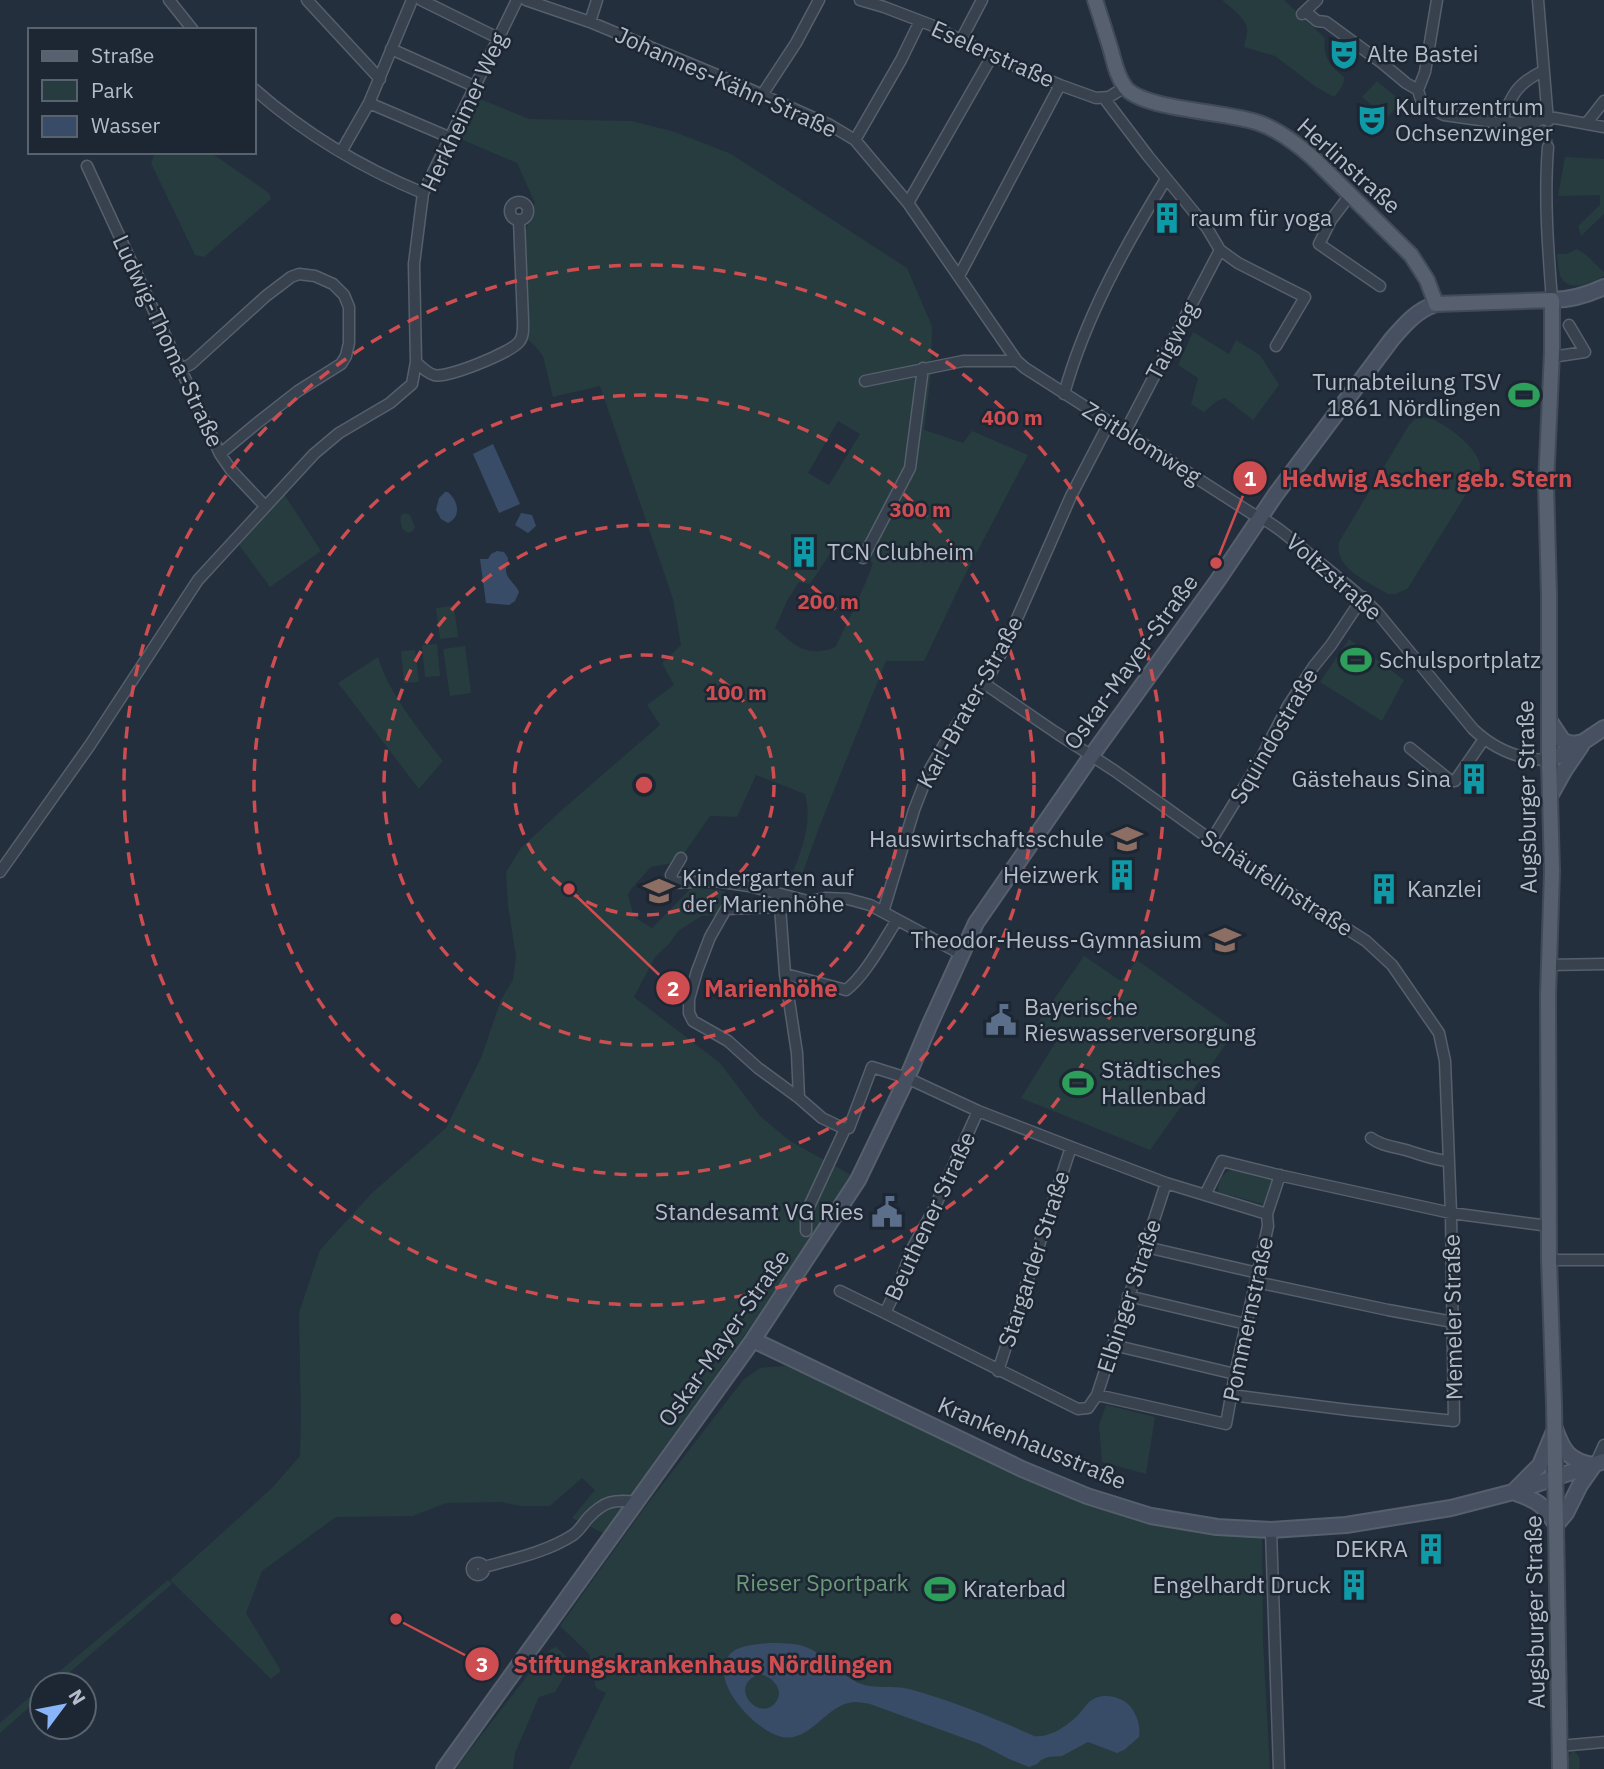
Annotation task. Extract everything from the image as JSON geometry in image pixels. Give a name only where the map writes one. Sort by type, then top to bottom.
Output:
[{"type":"main road","points":[[1095,0],[1125,87]]},
{"type":"main road","name":"Herlinstraße","points":[[1125,87],[1133,95],[1146,101],[1244,118],[1269,127],[1296,144],[1411,255],[1422,270],[1436,304]]},
{"type":"main road","points":[[1436,304],[1565,300],[1604,287]]},
{"type":"main road","name":"Augsburger Straße","points":[[1552,300],[1546,484],[1552,871],[1549,965],[1549,1260],[1555,1429],[1560,1769]]},
{"type":"main road","name":"Oskar-Mayer-Straße","points":[[444,1769],[752,1340],[858,1180],[976,923],[1295,468],[1392,339],[1408,321],[1422,310],[1436,304]]},
{"type":"main road","points":[[1549,720],[1563,741],[1573,744],[1584,742]]},
{"type":"main road","points":[[1549,761],[1572,750],[1604,728]]},
{"type":"main road","points":[[1550,796],[1584,742]]},
{"type":"main road","name":"Krankenhausstraße","points":[[752,1340],[1022,1469],[1087,1496],[1162,1518],[1217,1527],[1271,1530],[1346,1525],[1451,1508],[1555,1478]]},
{"type":"main road","points":[[1555,1429],[1571,1457],[1582,1463],[1599,1463]]},
{"type":"main road","points":[[1555,1429],[1540,1465],[1513,1492],[1540,1504],[1556,1525],[1566,1513],[1580,1485],[1599,1463]]},
{"type":"main road","points":[[1555,1478],[1599,1463]]},
{"type":"street","points":[[169,0],[191,28]]},
{"type":"street","points":[[307,0],[380,79]]},
{"type":"street","points":[[341,152],[369,103],[412,0]]},
{"type":"street","points":[[421,0],[498,37]]},
{"type":"street","name":"Herkheimer Weg","points":[[0,872],[90,745],[198,580],[303,465],[339,433],[390,403],[412,384],[416,362],[414,264],[424,193],[517,0]]},
{"type":"street","name":"Johannes-Kähn-Straße","points":[[526,0],[590,22],[762,95],[830,125],[855,140],[908,203],[1021,364]]},
{"type":"street","points":[[590,22],[597,0]]},
{"type":"street","points":[[762,95],[791,53],[819,0]]},
{"type":"street","name":"Eselerstraße","points":[[860,0],[886,3],[992,56],[1060,85],[1096,98],[1104,98]]},
{"type":"street","points":[[961,40],[982,0]]},
{"type":"street","points":[[1317,0],[1303,13],[1317,21],[1326,22],[1418,90]]},
{"type":"street","points":[[1437,0],[1425,72],[1418,90],[1421,100],[1428,106],[1444,116],[1501,123],[1548,121],[1604,127]]},
{"type":"street","points":[[1538,0],[1548,121]]},
{"type":"street","points":[[855,140],[920,21]]},
{"type":"street","points":[[391,49],[476,87]]},
{"type":"street","points":[[908,203],[992,56]]},
{"type":"street","points":[[1501,123],[1508,104],[1520,85],[1543,71]]},
{"type":"street","points":[[959,276],[1060,85]]},
{"type":"street","points":[[1125,87],[1104,98],[1207,228],[1220,250],[1238,263],[1305,297],[1276,346]]},
{"type":"street","points":[[256,91],[281,113],[341,152],[424,193]]},
{"type":"street","points":[[1586,124],[1604,101]]},
{"type":"street","points":[[369,103],[451,138]]},
{"type":"street","name":"Augsburger Straße","points":[[1548,147],[1547,251],[1552,300]]},
{"type":"street","name":"Ludwig-Thoma-Straße","points":[[87,166],[220,454],[231,470],[265,506]]},
{"type":"street","points":[[1064,394],[1072,365],[1102,297],[1130,239],[1166,179]]},
{"type":"street","points":[[1350,195],[1331,220],[1319,244],[1380,286]]},
{"type":"street","points":[[416,362],[436,376],[448,375],[493,358],[519,342],[523,321],[519,220]]},
{"type":"street","name":"Taigweg","points":[[1125,432],[1220,250]]},
{"type":"street","points":[[181,369],[191,364],[291,277],[299,274],[315,275],[333,284],[344,295],[349,307],[349,343],[341,364],[298,391],[220,454]]},
{"type":"street","points":[[1552,357],[1585,352],[1569,325]]},
{"type":"street","points":[[865,382],[963,361],[1021,364]]},
{"type":"street","name":"Zeitblomweg","points":[[1021,364],[1064,394],[1261,517]]},
{"type":"street","points":[[863,558],[910,468],[923,368]]},
{"type":"street","name":"Karl-Brater-Straße","points":[[883,912],[914,810],[930,769],[985,684],[1004,648],[1071,496],[1110,423]]},
{"type":"street","name":"Voltzstraße","points":[[1261,517],[1363,597],[1484,739],[1502,750],[1549,761]]},
{"type":"street","name":"Squindostraße","points":[[1212,841],[1289,706],[1363,597]]},
{"type":"street","name":"Schäufelinstraße","points":[[985,684],[1092,755],[1280,887],[1361,938],[1392,965],[1439,1033],[1442,1044],[1451,1213]]},
{"type":"street","points":[[1410,748],[1451,782],[1484,739]]},
{"type":"street","points":[[681,859],[671,875],[673,883],[715,881],[749,886],[808,901]]},
{"type":"street","points":[[845,1129],[822,1118],[728,1041],[693,1021],[689,1013],[689,999],[697,971],[710,937],[726,909],[780,907],[826,898],[848,899],[870,905],[961,954]]},
{"type":"street","points":[[780,907],[785,974],[797,1053],[799,1098]]},
{"type":"street","points":[[785,974],[846,990],[853,985],[897,920]]},
{"type":"street","points":[[1549,965],[1604,964]]},
{"type":"street","points":[[806,1231],[806,1213],[845,1129],[849,1128],[872,1067],[907,1078],[978,1111],[1166,1183],[1267,1214]]},
{"type":"street","name":"Beuthener Straße","points":[[840,1291],[885,1313],[913,1247],[933,1211],[978,1111]]},
{"type":"street","points":[[1371,1138],[1377,1143],[1448,1161]]},
{"type":"street","name":"Stargarder Straße","points":[[998,1371],[1071,1147]]},
{"type":"street","points":[[1205,1195],[1222,1161],[1451,1213],[1549,1226]]},
{"type":"street","name":"Pommernstraße","points":[[1097,1395],[1226,1424],[1268,1226],[1267,1214],[1283,1176]]},
{"type":"street","name":"Elbinger Straße","points":[[998,1371],[1078,1409],[1088,1408],[1097,1395],[1166,1183]]},
{"type":"street","name":"Memeler Straße","points":[[1231,1395],[1454,1421],[1451,1213]]},
{"type":"street","points":[[1146,1247],[1388,1310],[1454,1322]]},
{"type":"street","points":[[1549,1260],[1604,1260]]},
{"type":"street","points":[[1128,1296],[1246,1324]]},
{"type":"street","points":[[885,1313],[998,1371]]},
{"type":"street","points":[[1113,1345],[1235,1374]]},
{"type":"street","points":[[1599,1463],[1604,1445]]},
{"type":"street","points":[[484,1567],[547,1548],[575,1534],[603,1504],[621,1500],[637,1502]]},
{"type":"street","points":[[1271,1530],[1279,1769]]},
{"type":"street","points":[[1560,1746],[1604,1742]]},
{"type":"green space","points":[[1222,0],[1284,0],[1325,38],[1328,60],[1344,77],[1343,85],[1334,97],[1275,56],[1244,47],[1246,24],[1237,12]]},
{"type":"green space","points":[[1377,81],[1401,101],[1387,118],[1362,97]]},
{"type":"green space","points":[[478,98],[529,119],[631,121],[675,132],[731,154],[907,268],[932,326],[931,373],[924,430],[963,443],[972,431],[1028,455],[966,573],[924,661],[886,661],[797,889],[787,888],[806,830],[808,818],[805,794],[756,775],[737,817],[710,816],[678,862],[651,867],[628,895],[634,917],[652,928],[692,887],[725,891],[720,915],[702,916],[678,931],[655,957],[634,997],[720,1063],[761,1117],[790,1141],[853,1176],[751,1326],[603,1533],[572,1518],[595,1490],[582,1478],[550,1506],[520,1506],[501,1502],[446,1503],[413,1516],[336,1517],[262,1571],[246,1613],[281,1671],[271,1679],[170,1580],[272,1488],[300,1456],[299,1313],[320,1250],[372,1193],[446,1128],[481,1058],[501,1000],[513,980],[516,956],[506,872],[521,848],[660,725],[647,705],[674,685],[662,663],[681,645],[673,599],[600,386],[553,397],[543,356],[527,339],[525,233],[535,203],[517,163],[458,138]],"holes":[[[838,421],[860,434],[829,485],[808,473]],[[835,546],[873,563],[836,646],[820,651],[806,650],[795,645],[775,628],[799,582],[810,584]]]},
{"type":"green space","points":[[213,154],[269,193],[271,199],[204,257],[195,255],[151,163],[154,155]]},
{"type":"green space","points":[[1565,157],[1604,159],[1604,214],[1581,236],[1578,226],[1600,205],[1600,195],[1558,196]]},
{"type":"green space","points":[[1577,249],[1604,272],[1604,276],[1575,286],[1565,282],[1560,275],[1557,254],[1567,254]]},
{"type":"green space","points":[[1193,332],[1229,354],[1236,340],[1260,355],[1279,385],[1253,420],[1225,398],[1204,412],[1191,404],[1198,378],[1178,365]]},
{"type":"green space","points":[[1424,417],[1457,434],[1472,449],[1480,468],[1408,588],[1396,594],[1388,594],[1347,567],[1339,551],[1339,542],[1409,425],[1415,419]]},
{"type":"green space","points":[[284,494],[321,551],[270,587],[239,545]]},
{"type":"green space","points":[[404,513],[410,515],[415,527],[409,533],[401,524],[401,516]]},
{"type":"green space","points":[[454,606],[458,637],[440,639],[436,608]]},
{"type":"green space","name":"Schulsportplatz","points":[[1349,639],[1404,680],[1382,721],[1320,682]]},
{"type":"green space","points":[[437,644],[440,676],[425,677],[422,645]]},
{"type":"green space","points":[[465,646],[471,693],[450,696],[443,649]]},
{"type":"green space","points":[[415,650],[419,682],[404,683],[401,651]]},
{"type":"green space","points":[[378,657],[397,698],[443,761],[419,789],[338,683]]},
{"type":"green space","points":[[1084,956],[1121,981],[1137,960],[1236,1030],[1150,1150],[1021,1098],[1057,1040],[1037,1024]]},
{"type":"green space","points":[[1233,1169],[1273,1180],[1263,1204],[1218,1192],[1222,1178],[1226,1172]]},
{"type":"green space","name":"Rieser Sportpark","points":[[785,1366],[1150,1515],[1262,1529],[1263,1642],[1270,1769],[569,1769],[606,1693],[596,1688],[589,1654],[560,1626],[645,1507],[743,1380],[760,1368]]},
{"type":"green space","points":[[1106,1405],[1155,1417],[1146,1474],[1102,1462],[1099,1425]]},
{"type":"green space","points":[[168,1580],[172,1584],[71,1671],[60,1671]]},
{"type":"green space","points":[[556,1647],[566,1656],[569,1669],[555,1692],[539,1697],[515,1753],[513,1769],[456,1768],[534,1667]]},
{"type":"green space","points":[[28,1698],[28,1708],[0,1733],[0,1723]]},
{"type":"green space","points":[[1573,1751],[1579,1758],[1579,1769],[1567,1769],[1567,1758]]},
{"type":"water","points":[[493,444],[520,504],[499,513],[473,454]]},
{"type":"water","points":[[445,492],[451,496],[457,508],[455,516],[448,523],[441,519],[436,510],[439,498]]},
{"type":"water","points":[[521,513],[532,515],[536,526],[528,533],[515,525]]},
{"type":"water","points":[[497,551],[504,552],[508,558],[506,572],[519,592],[515,601],[509,605],[486,603],[480,559],[488,559]]},
{"type":"water","points":[[766,1643],[803,1646],[861,1684],[903,1688],[925,1694],[1034,1736],[1046,1735],[1063,1727],[1094,1699],[1116,1697],[1126,1702],[1135,1713],[1139,1737],[1117,1753],[1088,1742],[1062,1756],[1048,1757],[1029,1767],[980,1744],[870,1704],[854,1702],[834,1710],[799,1735],[779,1736],[769,1732],[746,1714],[736,1702],[724,1677],[724,1665],[730,1654],[738,1649]],"holes":[[[760,1674],[776,1684],[779,1693],[776,1702],[769,1708],[755,1706],[746,1693],[750,1679]]]},
{"type":"tunnel","points":[[1548,124],[1548,147]]},
{"type":"place","name":"Alte Bastei","points":[[1344,54]]},
{"type":"place","name":"Kulturzentrum Ochsenzwinger","points":[[1372,120]]},
{"type":"place","name":"raum für yoga","points":[[1167,218]]},
{"type":"place","name":"Turnabteilung TSV 1861 Nördlingen","points":[[1524,395]]},
{"type":"place","name":"TCN Clubheim","points":[[804,552]]},
{"type":"place","name":"Hedwig Ascher geb. Stern","points":[[1216,563]]},
{"type":"place","name":"Schulsportplatz","points":[[1356,660]]},
{"type":"place","name":"Gästehaus Sina","points":[[1474,779]]},
{"type":"place","name":"Hauswirtschaftsschule","points":[[1127,839]]},
{"type":"place","name":"Heizwerk","points":[[1122,875]]},
{"type":"place","name":"Marienhöhe","points":[[569,889]]},
{"type":"place","name":"Kanzlei","points":[[1384,889]]},
{"type":"place","name":"Kindergarten auf der Marienhöhe","points":[[659,891]]},
{"type":"place","name":"Theodor-Heuss-Gymnasium","points":[[1225,940]]},
{"type":"place","name":"Bayerische Rieswasserversorgung","points":[[1001,1020]]},
{"type":"place","name":"Städtisches Hallenbad","points":[[1078,1083]]},
{"type":"place","name":"Standesamt VG Ries","points":[[887,1212]]},
{"type":"place","name":"DEKRA","points":[[1431,1549]]},
{"type":"place","name":"Engelhardt Druck","points":[[1354,1585]]},
{"type":"place","name":"Kraterbad","points":[[940,1589]]},
{"type":"place","name":"Stiftungskrankenhaus Nördlingen","points":[[396,1619]]}]
